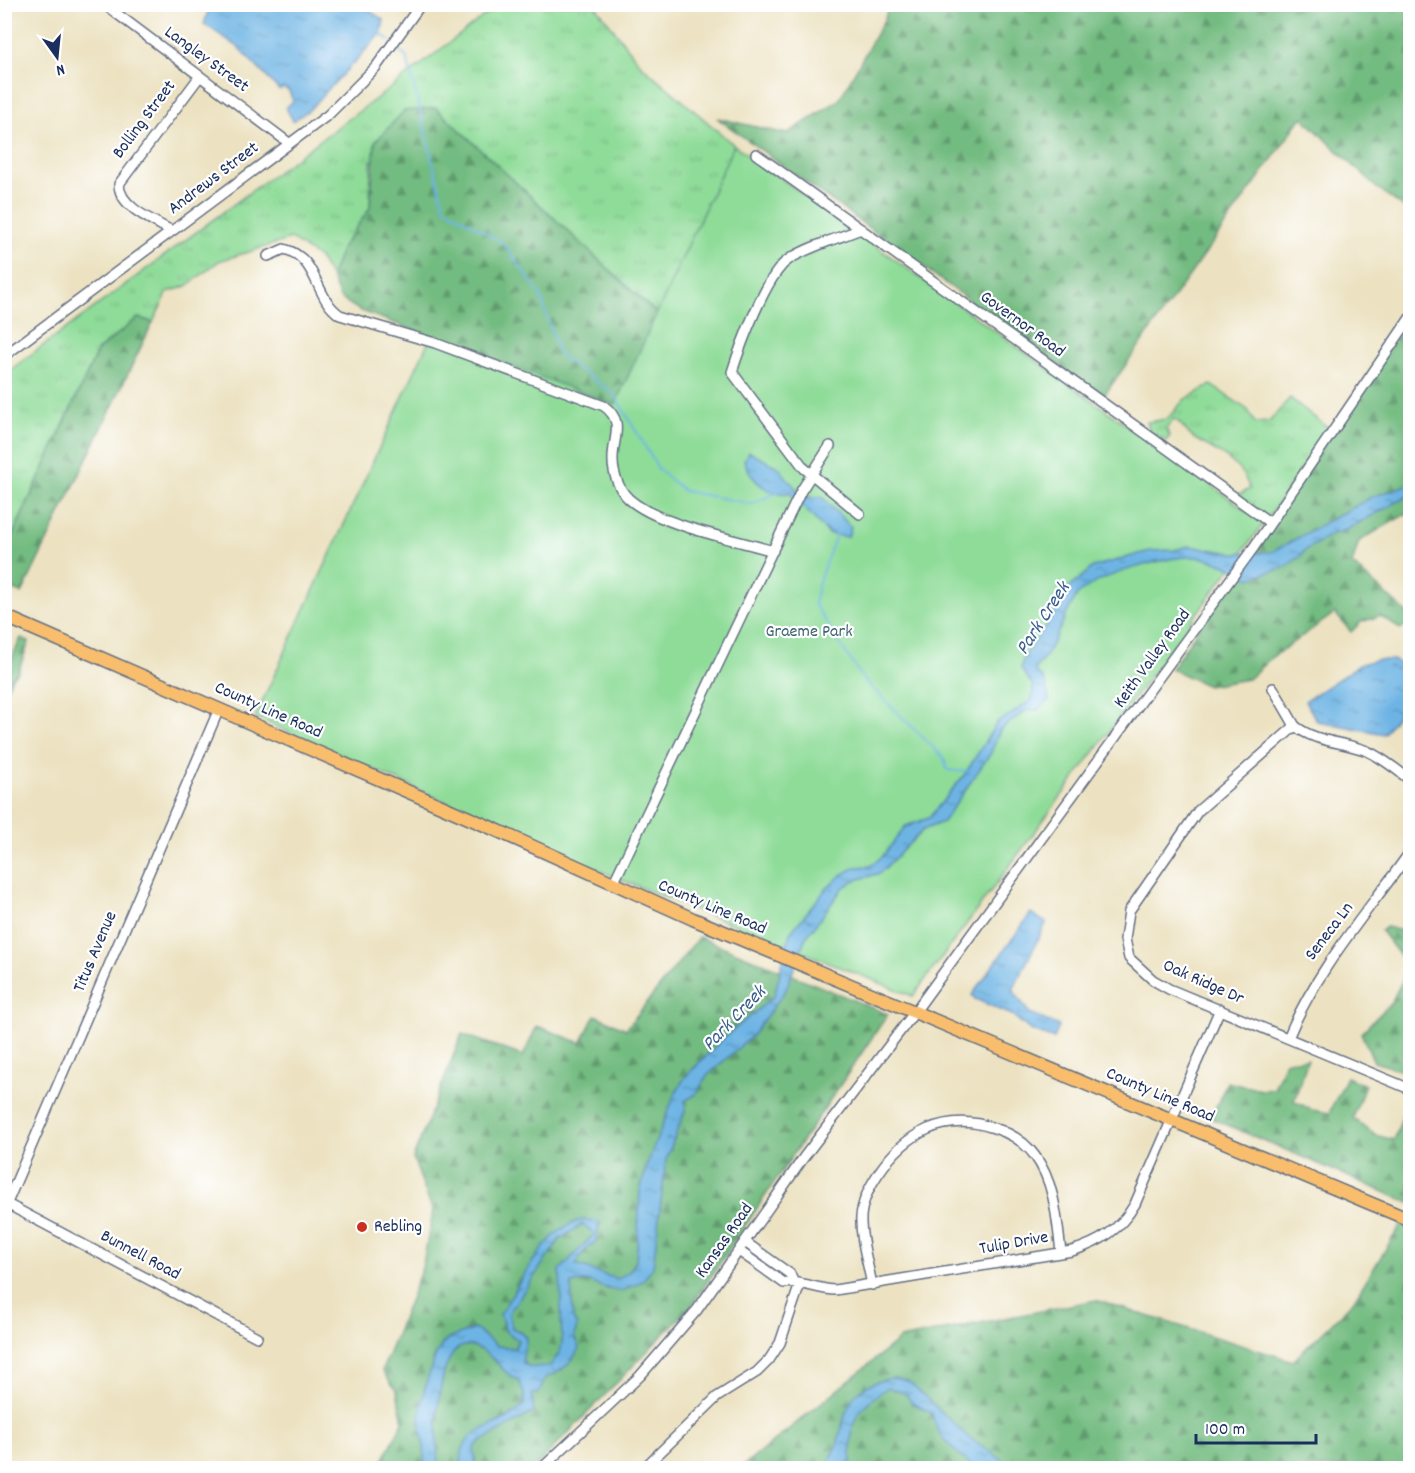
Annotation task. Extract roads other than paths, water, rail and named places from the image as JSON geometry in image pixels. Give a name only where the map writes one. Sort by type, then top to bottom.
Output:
[{"type":"main road","name":"County Line Road","points":[[4,616],[781,957],[1410,1220]]},
{"type":"street","name":"Langley Street","points":[[104,4],[289,143]]},
{"type":"street","name":"Andrews Street","points":[[4,356],[328,115],[376,67],[421,4]]},
{"type":"street","name":"Bolling Street","points":[[172,231],[145,216],[124,199],[119,184],[200,76]]},
{"type":"street","name":"Governor Road","points":[[756,154],[1269,522]]},
{"type":"street","points":[[860,514],[804,468],[732,372],[742,340],[769,286],[786,261],[861,229]]},
{"type":"street","points":[[268,256],[284,249],[301,257],[312,268],[329,308],[340,315],[435,343],[604,406],[615,419],[618,429],[612,459],[619,485],[628,498],[666,519],[773,551]]},
{"type":"street","name":"Keith Valley Road","points":[[914,1012],[1233,577],[1410,318]]},
{"type":"street","points":[[613,884],[796,501],[830,446]]},
{"type":"street","points":[[1273,688],[1295,726],[1305,733],[1328,743],[1365,751],[1410,780]]},
{"type":"street","name":"Titus Avenue","points":[[6,1207],[219,709]]},
{"type":"street","name":"Oak Ridge Dr","points":[[1295,726],[1198,811],[1129,911],[1125,924],[1129,958],[1169,989],[1410,1089]]},
{"type":"street","name":"Seneca Ln","points":[[1288,1038],[1302,1004],[1319,974],[1410,852]]},
{"type":"street","name":"Tulip Drive","points":[[739,1251],[784,1283],[835,1290],[1061,1252],[1095,1243],[1125,1220],[1139,1196],[1220,1010]]},
{"type":"street","name":"Kansas Road","points":[[542,1468],[670,1344],[739,1251],[804,1157],[914,1012]]},
{"type":"street","points":[[872,1284],[861,1217],[874,1179],[904,1142],[931,1126],[949,1122],[985,1124],[1011,1134],[1029,1148],[1048,1182],[1061,1252]]},
{"type":"street","name":"Bunnell Road","points":[[6,1207],[257,1337]]},
{"type":"street","points":[[644,1468],[717,1397],[757,1371],[769,1360],[780,1343],[796,1283],[790,1274],[745,1242]]},
{"type":"water","points":[[210,5],[361,5],[384,20],[381,34],[309,110],[293,121],[286,108],[293,101],[289,91],[284,88],[279,90],[238,47],[204,24]]},
{"type":"water","points":[[749,452],[778,467],[803,497],[822,497],[851,527],[848,537],[829,534],[790,493],[775,492],[761,486],[747,468],[744,460]]},
{"type":"water","points":[[1410,484],[1410,495],[1346,530],[1332,534],[1304,551],[1301,556],[1285,567],[1251,578],[1224,564],[1203,558],[1168,559],[1114,575],[1085,589],[1076,597],[1047,654],[1035,668],[1036,673],[1044,681],[1049,701],[1037,710],[1027,710],[1000,730],[991,753],[943,822],[923,830],[880,873],[853,881],[842,889],[805,939],[786,990],[752,1036],[708,1075],[695,1095],[685,1101],[685,1111],[666,1160],[653,1267],[643,1281],[622,1291],[586,1281],[571,1284],[573,1318],[577,1326],[574,1336],[579,1348],[570,1362],[561,1370],[546,1377],[538,1394],[532,1394],[534,1412],[477,1444],[474,1449],[476,1468],[462,1468],[461,1456],[468,1440],[482,1429],[517,1411],[524,1405],[524,1394],[519,1380],[507,1373],[486,1353],[471,1346],[460,1347],[445,1369],[441,1385],[437,1434],[440,1468],[423,1468],[424,1449],[420,1414],[432,1364],[442,1344],[448,1339],[475,1329],[497,1346],[515,1348],[518,1340],[506,1332],[500,1314],[541,1250],[568,1225],[584,1220],[600,1222],[595,1243],[584,1251],[576,1265],[617,1279],[629,1272],[636,1262],[640,1192],[647,1164],[675,1094],[685,1077],[724,1038],[774,996],[790,933],[826,889],[841,875],[856,867],[870,866],[882,857],[906,826],[929,818],[965,774],[998,721],[1032,699],[1033,686],[1021,668],[1024,657],[1058,608],[1064,592],[1093,567],[1150,551],[1175,550],[1189,546],[1234,553],[1272,552],[1372,497]],"holes":[[[583,1224],[594,1234],[560,1270],[562,1343],[560,1352],[550,1366],[530,1367],[523,1363],[526,1339],[524,1335],[512,1328],[509,1313],[560,1239]]]},
{"type":"water","points":[[1376,660],[1393,660],[1410,668],[1410,697],[1384,734],[1317,721],[1305,701],[1361,664]]},
{"type":"water","points":[[1031,913],[1046,923],[1013,990],[1030,1014],[1059,1026],[1054,1039],[1030,1030],[1012,1015],[975,999],[972,995]]},
{"type":"water","points":[[894,1378],[908,1381],[968,1437],[1015,1468],[975,1468],[942,1437],[932,1413],[912,1403],[906,1394],[888,1387],[868,1403],[857,1417],[852,1434],[851,1460],[842,1468],[824,1468],[833,1455],[851,1401],[859,1391],[873,1383]]},
{"type":"waterway","points":[[381,34],[390,41]]},
{"type":"waterway","points":[[394,45],[407,58],[444,207],[504,244],[540,294],[559,355],[614,394],[659,470],[684,491],[752,504],[778,492]]},
{"type":"waterway","points":[[836,535],[820,578],[814,604],[863,679],[944,758],[947,770],[968,772]]},
{"type":"place","name":"Rebling","points":[[362,1227]]},
{"type":"water label","name":"Park Creek","points":[[1044,619]]},
{"type":"water label","name":"Park Creek","points":[[735,1019]]},
{"type":"park label","name":"Graeme Park","points":[[809,632]]}]
